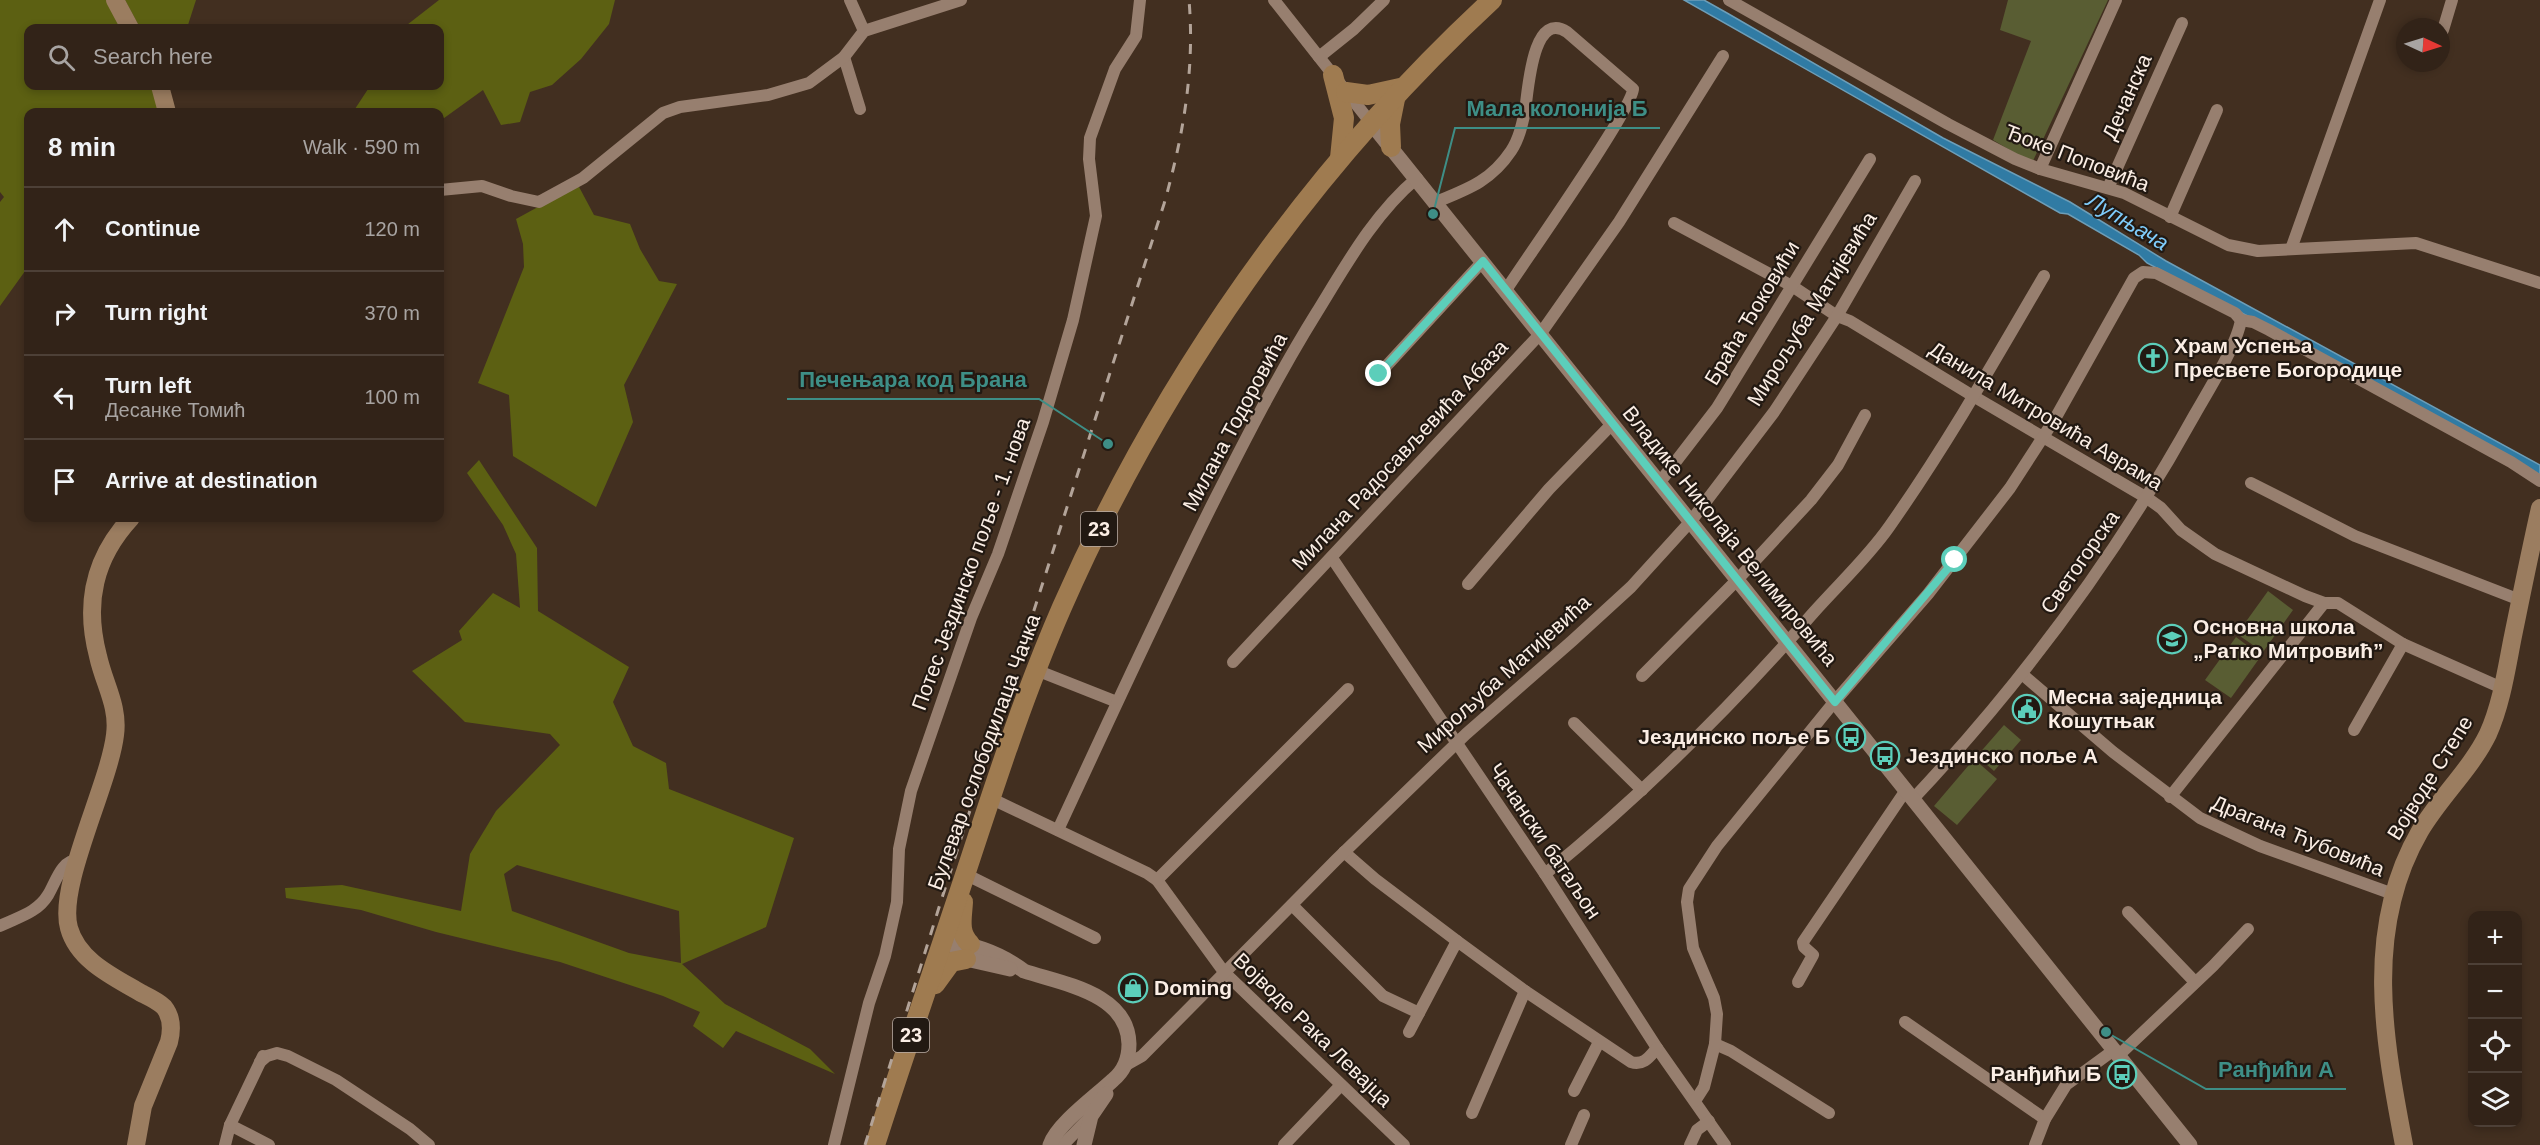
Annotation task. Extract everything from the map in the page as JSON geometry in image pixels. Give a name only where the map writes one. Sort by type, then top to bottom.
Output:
[{"type":"main road","points":[[115,0],[128,24]]},
{"type":"main road","name":"Булевар ослободилаца Чачка","points":[[875,1145],[926,991],[945,942],[990,798],[1036,670],[1063,604],[1110,507],[1185,374],[1240,290],[1344,154],[1398,91],[1492,0]]},
{"type":"main road","points":[[1333,75],[1344,118],[1344,154],[1363,144],[1389,145],[1390,124],[1398,91],[1368,95],[1346,92]]},
{"type":"main road","points":[[161,90],[166,108]]},
{"type":"main road","name":"Војводе Степе","points":[[2404,1145],[2388,1058],[2383,1004],[2384,945],[2393,894],[2407,857],[2421,830],[2488,734],[2502,688],[2540,508]]},
{"type":"main road","points":[[127,522],[116,534],[103,556],[96,578],[93,623],[98,657],[114,702],[116,734],[109,768],[78,860],[67,911],[69,929],[76,944],[107,973],[159,1003],[171,1022],[169,1042],[143,1106],[136,1145]]},
{"type":"main road","points":[[926,991],[935,984],[951,962],[968,952],[961,929],[963,881]]},
{"type":"street","points":[[850,0],[864,31]]},
{"type":"street","points":[[444,190],[482,186],[539,202],[583,178],[663,113],[680,107],[768,95],[809,83],[844,57],[864,31],[958,0]]},
{"type":"street","name":"Потес Јездинско поље - 1. нова","points":[[834,1145],[869,1003],[885,956],[892,924],[899,885],[899,849],[911,791],[971,618],[998,554],[1043,422],[1073,320],[1096,216],[1089,159],[1090,138],[1115,69],[1136,36],[1140,0]]},
{"type":"street","points":[[1274,0],[1371,123]]},
{"type":"street","points":[[1319,57],[1354,29],[1384,0]]},
{"type":"street","name":"Ђоке Поповића","points":[[1729,0],[1956,129],[2040,169],[2124,194],[2237,248],[2258,251],[2416,243],[2540,283]]},
{"type":"street","points":[[2040,169],[2116,0]]},
{"type":"street","points":[[2291,249],[2380,0]]},
{"type":"street","points":[[2447,18],[2452,0]]},
{"type":"street","name":"Дечанска","points":[[2108,189],[2182,22]]},
{"type":"street","points":[[1436,202],[1481,183],[1513,149],[1521,128],[1529,74],[1536,51],[1544,34],[1551,29],[1560,28],[1567,32],[1633,89],[1632,97],[1607,138],[1506,290]]},
{"type":"street","name":"Милана Радосављевића Абаза","points":[[1233,662],[1541,333],[1619,222],[1723,56]]},
{"type":"street","points":[[844,57],[860,109]]},
{"type":"street","points":[[2170,217],[2197,151],[2217,110]]},
{"type":"street","name":"Владике Николаја Велимировића","points":[[1371,123],[2190,1145]]},
{"type":"street","name":"Браћа Ђоковићи","points":[[1660,482],[1717,408],[1870,159]]},
{"type":"street","name":"Милана Тодоровића","points":[[1058,830],[1154,620],[1279,376],[1361,243],[1392,201],[1417,178]]},
{"type":"street","name":"Мирољуба Матијевића","points":[[1054,1144],[1077,1112],[1113,1081],[1126,1065],[1142,1056],[1344,852],[1456,743],[1636,582],[1691,521],[1774,412],[1837,316],[1915,181]]},
{"type":"street","name":"Данила Митровића Аврама","points":[[1674,223],[1792,286],[1837,316],[1850,321],[2147,498],[2161,508],[2181,530],[2215,554],[2263,578],[2324,603],[2333,602],[2344,607],[2403,644],[2502,688]]},
{"type":"street","points":[[1379,374],[1483,261]]},
{"type":"street","points":[[1695,1101],[1704,1088],[1715,1044],[1717,1014],[1714,998],[1693,948],[1687,902],[1689,889],[1717,846],[1835,702],[1935,586],[2010,488],[2044,436],[2131,283],[2143,272],[2163,276],[2235,313],[2241,320],[2253,322],[2269,330],[2511,462],[2540,481]]},
{"type":"street","points":[[1545,874],[1696,740],[1788,643],[1888,528],[1973,396],[2044,276]]},
{"type":"street","name":"Светогорска","points":[[1798,982],[1813,955],[1804,947],[1803,942],[1910,795],[2022,674],[2093,581],[2147,498],[2221,365],[2241,320]]},
{"type":"street","points":[[1642,676],[1738,579],[1819,490],[1845,452],[1865,415]]},
{"type":"street","points":[[1468,584],[1550,489],[1613,423]]},
{"type":"street","points":[[2251,483],[2355,536],[2520,600]]},
{"type":"street","name":"Чачански батаљон","points":[[1332,558],[1545,874],[1657,1048],[1725,1145]]},
{"type":"street","points":[[2170,797],[2324,603]]},
{"type":"street","points":[[2354,730],[2403,644]]},
{"type":"street","points":[[1036,670],[1117,702]]},
{"type":"street","name":"Драгана Ћубовића","points":[[2022,674],[2170,797],[2200,818],[2246,841],[2393,894]]},
{"type":"street","points":[[1157,880],[1348,689]]},
{"type":"street","points":[[1574,723],[1642,790]]},
{"type":"street","name":"Војводе Рака Левајца","points":[[990,798],[1147,873],[1157,880],[1224,972],[1404,1145]]},
{"type":"street","points":[[1344,852],[1375,879],[1525,991],[1599,1042],[1635,1064],[1645,1062],[1657,1048]]},
{"type":"street","points":[[2,925],[29,913],[42,903],[65,865],[71,860],[78,860]]},
{"type":"street","points":[[963,881],[1095,938]]},
{"type":"street","points":[[1292,905],[1383,996],[1419,1013]]},
{"type":"street","points":[[2127,912],[2195,982]]},
{"type":"street","points":[[2035,1145],[2045,1119],[2066,1085],[2116,1053],[2195,982],[2248,929]]},
{"type":"street","points":[[1409,1032],[1458,940]]},
{"type":"street","points":[[945,942],[968,952],[1015,964],[1024,971],[1090,994],[1112,1005],[1121,1015],[1127,1029],[1129,1047],[1126,1065]]},
{"type":"street","points":[[1472,1113],[1525,991]]},
{"type":"street","points":[[1905,1022],[2045,1119]]},
{"type":"street","points":[[1574,1091],[1599,1042]]},
{"type":"street","points":[[1715,1044],[1731,1050],[1829,1113]]},
{"type":"street","points":[[225,1145],[230,1125],[263,1057],[277,1053],[288,1056],[336,1080],[410,1129],[429,1145]]},
{"type":"street","points":[[1084,1145],[1091,1116],[1113,1081]]},
{"type":"street","points":[[1284,1145],[1341,1085]]},
{"type":"street","points":[[1571,1145],[1584,1115]]},
{"type":"street","points":[[1054,1144],[1091,1116]]},
{"type":"street","points":[[1690,1145],[1697,1130],[1709,1121]]},
{"type":"street","points":[[230,1125],[269,1145]]},
{"type":"green space","points":[[2008,0],[2108,0],[2032,163],[1993,140],[2031,41],[2000,30]]},
{"type":"green space","points":[[2268,591],[2293,610],[2263,652],[2237,634]]},
{"type":"green space","points":[[2236,637],[2261,656],[2231,698],[2205,680]]},
{"type":"green space","points":[[2004,725],[2021,740],[1994,771],[1977,756]]},
{"type":"green space","points":[[1974,759],[1997,779],[1957,825],[1934,806]]},
{"type":"shaded area","points":[[0,0],[111,0],[121,24],[24,24],[24,90],[155,90],[169,108],[24,108],[24,273],[0,306],[0,202],[4,197],[0,192]]},
{"type":"shaded area","points":[[125,0],[196,0],[188,24],[138,24]]},
{"type":"shaded area","points":[[439,0],[615,0],[609,24],[581,59],[552,85],[530,92],[520,122],[501,125],[483,90],[444,118],[444,108],[356,108],[367,90],[444,90],[444,24],[408,24]]},
{"type":"shaded area","points":[[578,185],[594,215],[630,224],[640,249],[659,281],[677,284],[624,385],[633,422],[596,507],[513,456],[509,395],[478,383],[524,267],[523,244],[516,219]]},
{"type":"shaded area","points":[[479,460],[537,548],[538,611],[629,667],[613,702],[633,746],[666,763],[669,789],[794,838],[766,927],[682,964],[725,1004],[810,1049],[835,1074],[736,1031],[723,1048],[693,1026],[700,1012],[663,996],[560,962],[436,932],[361,910],[286,898],[285,888],[342,885],[461,911],[470,854],[496,811],[560,745],[550,734],[465,722],[412,671],[462,640],[459,631],[493,593],[520,608],[516,554],[503,525],[467,473]],"holes":[[[517,865],[679,911],[681,963],[629,953],[512,911],[504,874]]]},
{"type":"water","points":[[1684,0],[1704,0],[1943,138],[2070,202],[2166,261],[2540,465],[2540,478],[2312,350],[2147,263],[2139,255],[2068,214],[2060,213]]},
{"type":"railway","points":[[865,1145],[1164,204],[1177,154],[1186,103],[1190,52],[1189,0]]},
{"type":"place","name":"Мала колонија Б","points":[[1433,214]]},
{"type":"place","name":"Храм Успења Пресвете Богородице","points":[[2153,358]]},
{"type":"place","name":"Печењара код Брана","points":[[1108,444]]},
{"type":"place","name":"Основна школа „Ратко Митровић”","points":[[2172,639]]},
{"type":"place","name":"Месна заједница Кошутњак","points":[[2027,709]]},
{"type":"place","name":"Јездинско поље Б","points":[[1851,737]]},
{"type":"place","name":"Јездинско поље А","points":[[1885,756]]},
{"type":"place","name":"Doming","points":[[1133,988]]},
{"type":"place","name":"Ранђићи А","points":[[2106,1032]]},
{"type":"place","name":"Ранђићи Б","points":[[2122,1074]]},
{"type":"route","points":[[1379,374],[1483,261],[1835,702],[1955,560]]},
{"type":"water label","name":"Лупњача","points":[[2128,221]]}]
